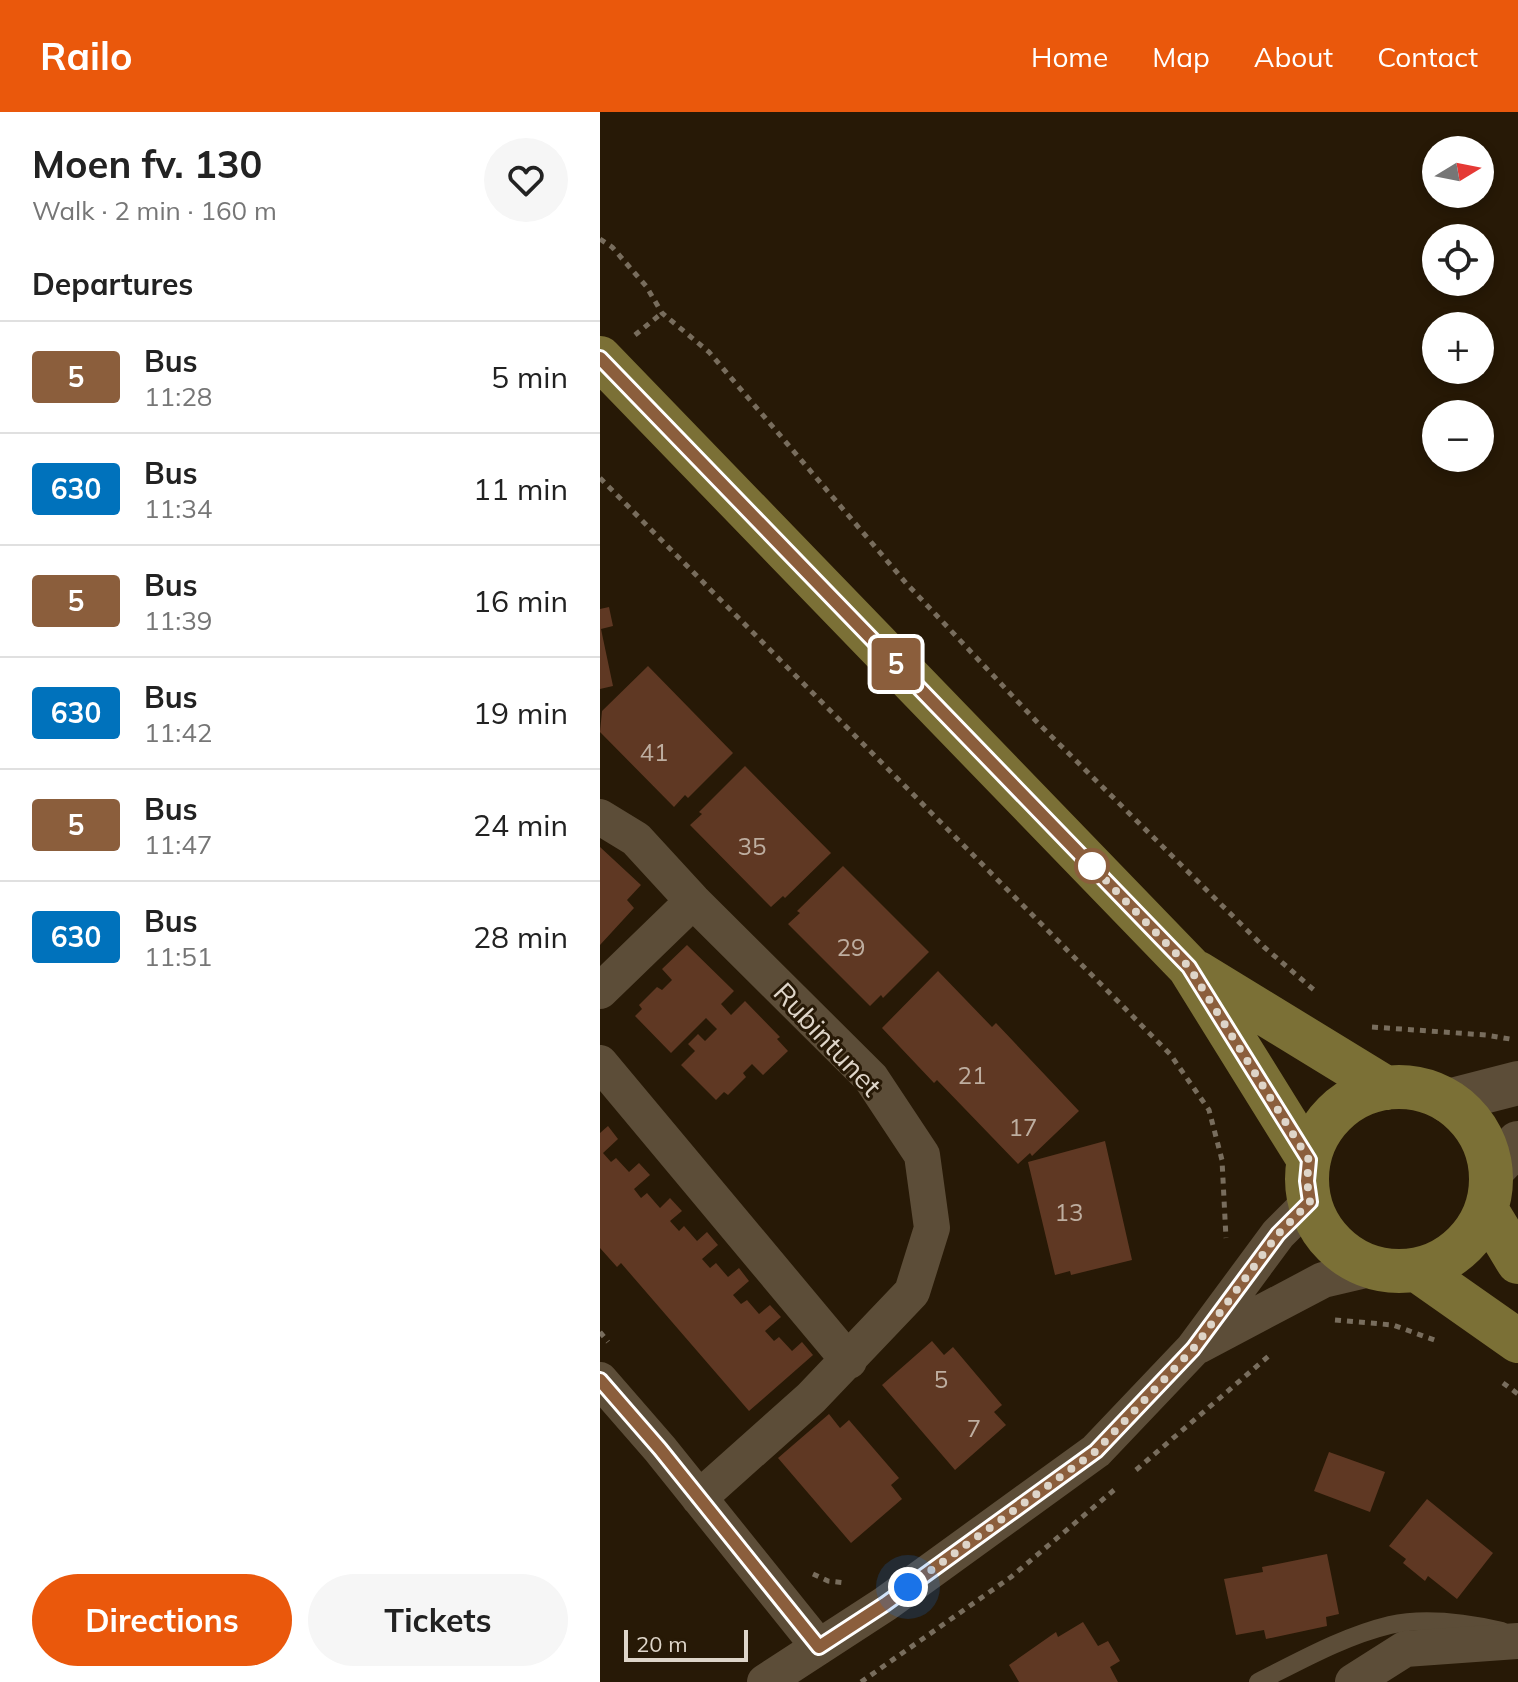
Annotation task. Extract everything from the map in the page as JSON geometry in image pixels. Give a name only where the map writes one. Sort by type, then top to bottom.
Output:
[{"type":"main road","points":[[615,348],[1189,967],[1310,1181],[1319,1224],[1333,1243],[1352,1258],[1374,1268],[1417,1270],[1439,1262],[1459,1249],[1475,1231],[1498,1175]]},
{"type":"main road","points":[[1189,967],[1386,1088]]},
{"type":"main road","points":[[1448,1101],[1518,1083]]},
{"type":"main road","points":[[1310,1181],[1316,1139],[1328,1120],[1345,1105],[1364,1094],[1386,1088],[1418,1089],[1448,1101],[1469,1120],[1484,1144],[1498,1175],[1518,1262]]},
{"type":"main road","points":[[1417,1270],[1518,1341]]},
{"type":"street","name":"Rubintunet","points":[[600,817],[636,839],[693,901],[871,1078],[922,1155],[932,1228],[912,1292],[849,1361],[699,1498]]},
{"type":"street","points":[[600,991],[693,901]]},
{"type":"street","points":[[600,1063],[849,1361]]},
{"type":"street","points":[[765,1682],[885,1604],[1096,1451],[1193,1349],[1278,1234],[1310,1181]]},
{"type":"street","points":[[1193,1349],[1323,1280],[1374,1268]]},
{"type":"street","points":[[600,1380],[819,1647]]},
{"type":"street","points":[[1353,1682],[1405,1649],[1518,1641]]},
{"type":"lane","points":[[1258,1682],[1321,1650],[1391,1625],[1461,1622],[1518,1634]]},
{"type":"path","points":[[600,239],[612,247],[646,286],[662,313],[709,352],[906,583],[1038,723],[1264,947],[1317,992]]},
{"type":"path","points":[[615,348],[662,313]]},
{"type":"path","points":[[600,478],[1170,1054],[1209,1110],[1222,1160],[1227,1251],[1243,1279]]},
{"type":"path","points":[[1367,1025],[1486,1035],[1518,1042]]},
{"type":"path","points":[[1323,1323],[1362,1321],[1393,1325],[1424,1334],[1448,1346]]},
{"type":"building","points":[[609,607],[613,626],[601,629],[613,686],[600,689],[600,609]]},
{"type":"building","points":[[648,666],[733,753],[688,798],[685,795],[674,807],[600,732],[602,711]]},
{"type":"building","points":[[745,766],[831,853],[785,898],[783,896],[771,907],[690,825]]},
{"type":"building","points":[[600,847],[641,885],[627,900],[634,908],[600,945]]},
{"type":"building","points":[[843,866],[929,952],[883,998],[881,995],[870,1006],[788,924],[800,913],[797,911]]},
{"type":"building","points":[[687,945],[734,991],[721,1004],[731,1015],[745,1001],[780,1037],[777,1039],[788,1051],[763,1075],[752,1064],[743,1073],[746,1077],[728,1095],[724,1092],[716,1100],[681,1065],[695,1051],[688,1044],[698,1034],[705,1041],[717,1029],[706,1018],[671,1053],[635,1016],[642,1009],[639,1005],[657,987],[662,990],[672,980],[662,969]]},
{"type":"building","points":[[938,971],[992,1027],[996,1023],[1079,1111],[1032,1156],[1030,1153],[1018,1164],[882,1028]]},
{"type":"building","points":[[608,1126],[618,1139],[603,1153],[611,1162],[616,1158],[629,1172],[639,1163],[650,1175],[634,1189],[641,1198],[647,1193],[660,1208],[670,1198],[682,1211],[670,1221],[679,1231],[684,1226],[697,1241],[707,1232],[718,1245],[702,1259],[710,1268],[716,1263],[728,1277],[739,1268],[749,1281],[733,1295],[741,1304],[747,1300],[759,1314],[770,1305],[781,1317],[765,1331],[774,1341],[779,1337],[792,1351],[802,1342],[813,1355],[749,1411],[621,1263],[617,1267],[600,1248],[600,1133]]},
{"type":"building","points":[[1105,1141],[1132,1260],[1071,1275],[1070,1271],[1055,1275],[1028,1162]]},
{"type":"building","points":[[932,1341],[944,1355],[953,1347],[1002,1405],[994,1412],[1006,1425],[955,1470],[882,1385]]},
{"type":"building","points":[[829,1414],[840,1428],[849,1420],[899,1478],[891,1485],[902,1499],[851,1543],[778,1458]]},
{"type":"building","points":[[1329,1452],[1385,1472],[1370,1512],[1314,1491]]},
{"type":"building","points":[[1427,1499],[1493,1553],[1457,1599],[1428,1576],[1425,1581],[1403,1563],[1406,1559],[1389,1546]]},
{"type":"building","points":[[1327,1554],[1339,1614],[1326,1617],[1327,1626],[1266,1639],[1264,1630],[1236,1635],[1224,1579],[1263,1572],[1262,1567]]},
{"type":"building","points":[[1083,1622],[1098,1646],[1108,1641],[1120,1661],[1110,1667],[1118,1682],[1019,1682],[1009,1665],[1056,1632],[1058,1637]]},
{"type":"bus line","name":"5","points":[[600,358],[1189,967],[1309,1160],[1307,1181],[1310,1202],[1278,1234],[1193,1349],[1096,1451],[885,1604],[819,1647],[660,1449],[600,1380]]},
{"type":"route","points":[[908,1587],[1096,1451],[1193,1349],[1278,1234],[1310,1202],[1307,1181],[1309,1160],[1189,967],[1092,866]]}]
